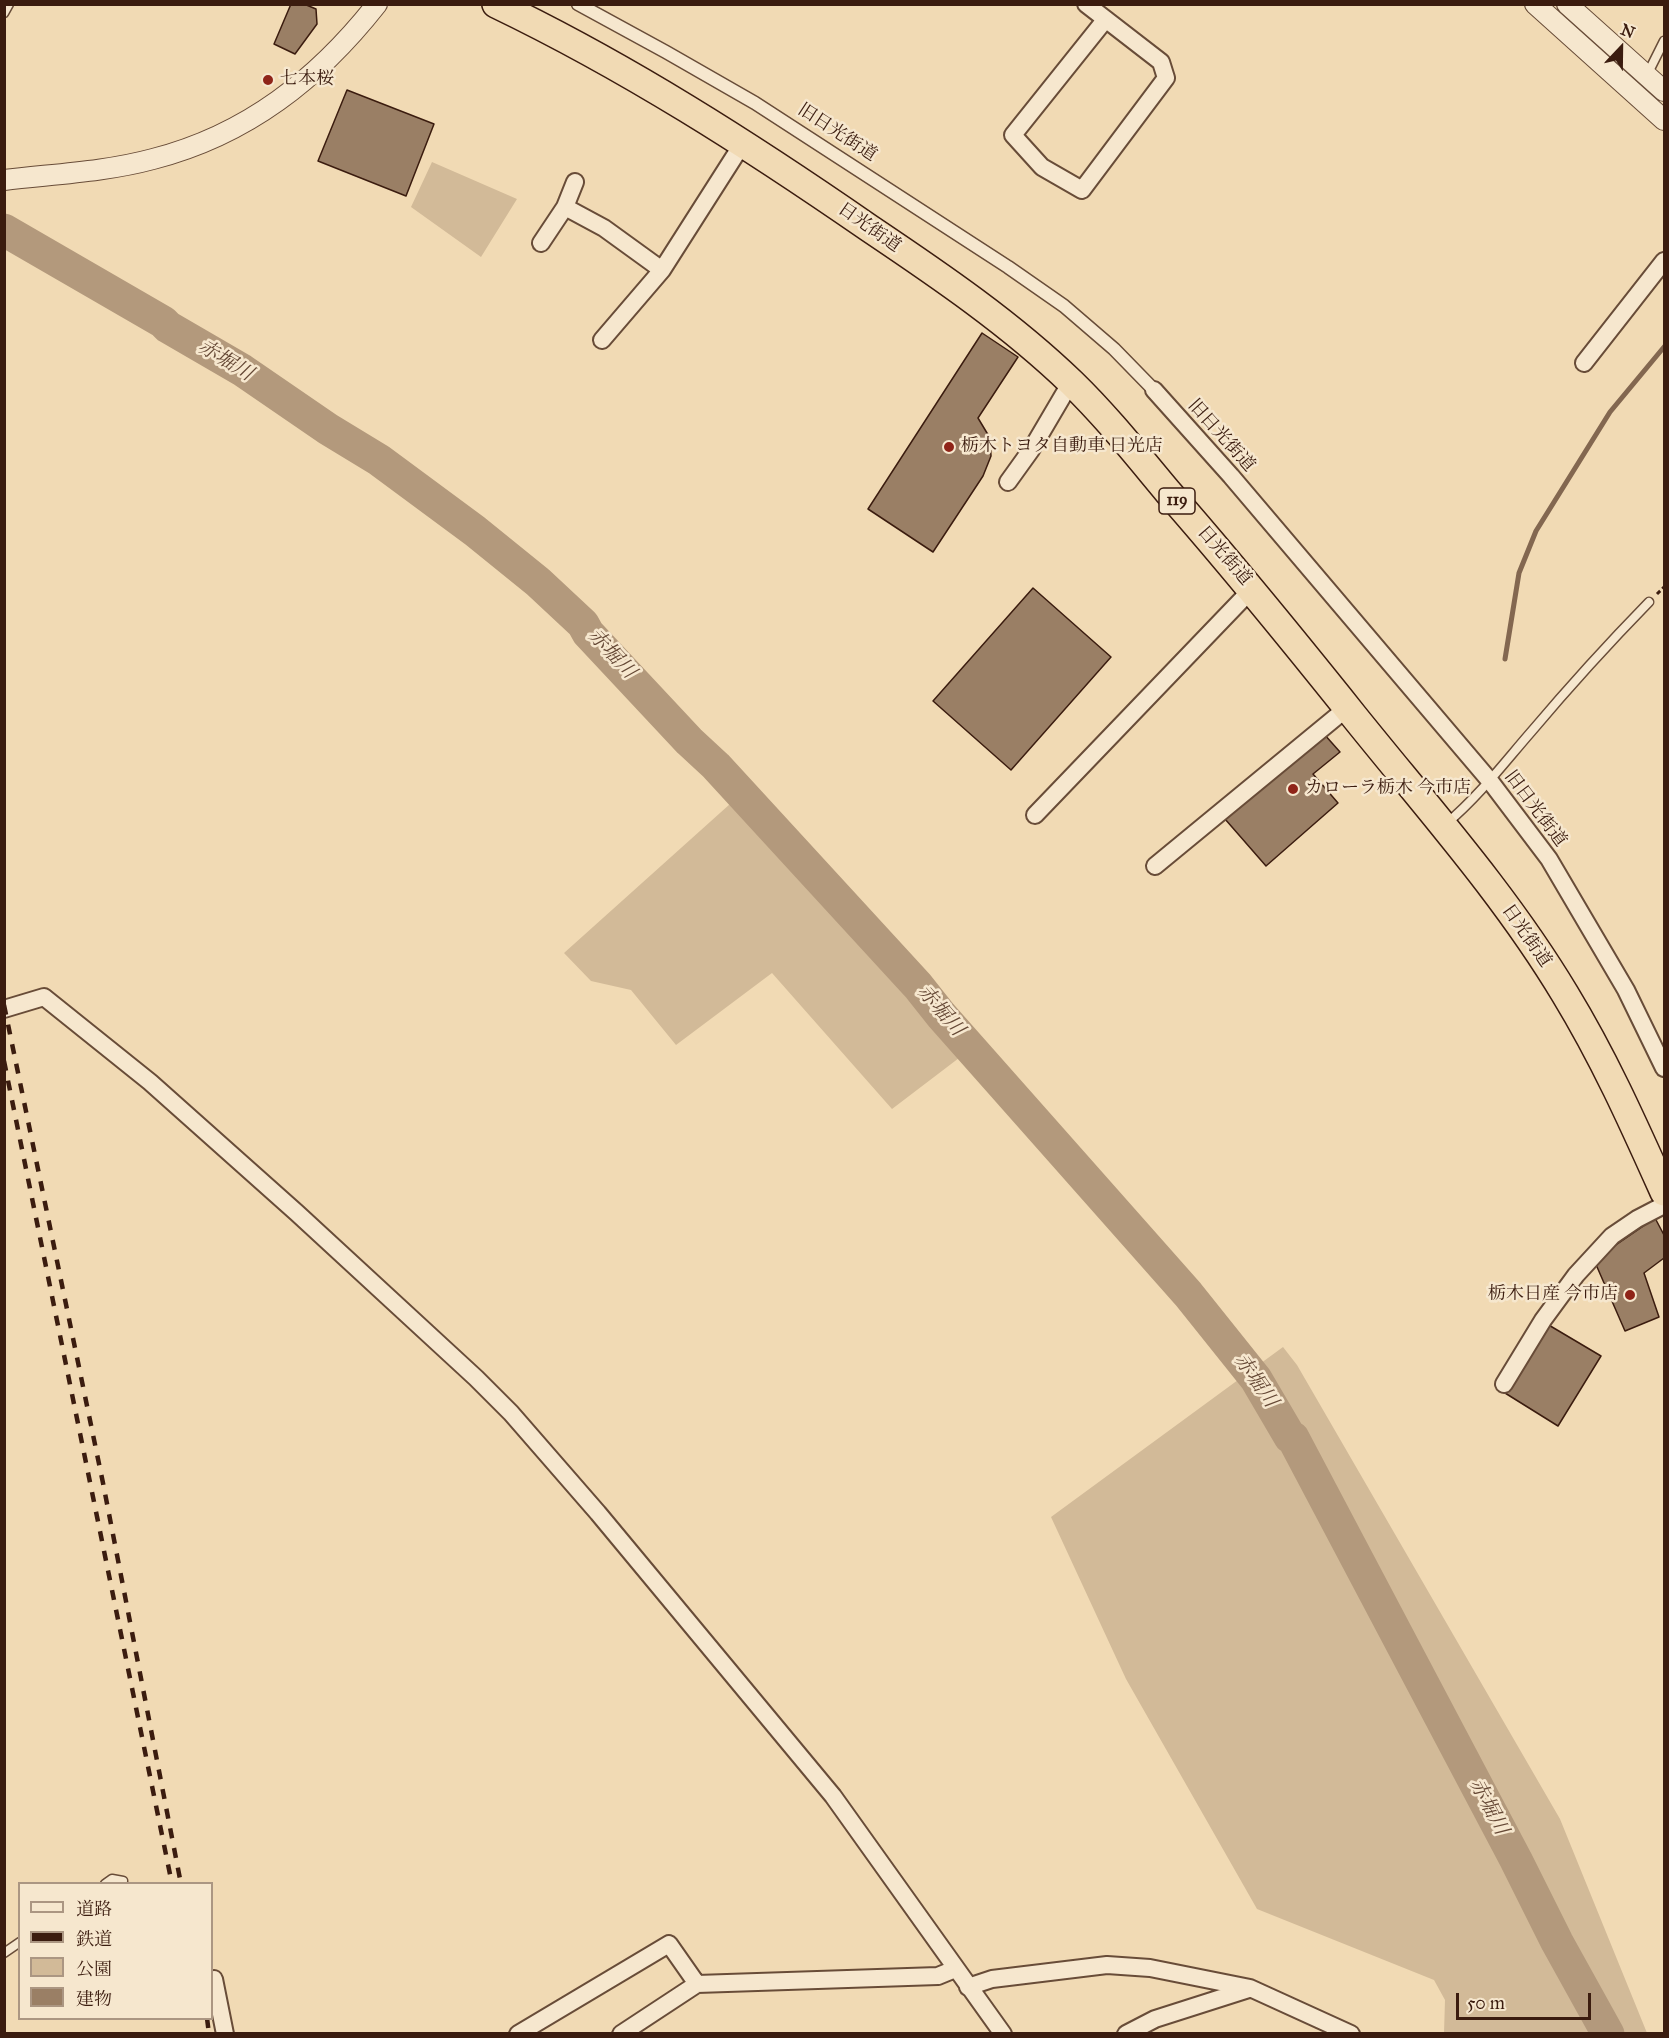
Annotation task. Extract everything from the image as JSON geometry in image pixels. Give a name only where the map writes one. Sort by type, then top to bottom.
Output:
[{"type":"highway","name":"日光街道","points":[[496,4],[601,58],[675,100],[743,143],[925,266],[1030,346],[1071,382],[1107,420],[1252,589],[1500,899],[1563,990],[1613,1079],[1665,1192]]},
{"type":"street","points":[[4,180],[100,169],[151,160],[178,152],[231,130],[275,104],[299,86],[355,33],[377,4]]},
{"type":"street","name":"旧日光街道","points":[[578,4],[755,103],[1008,267],[1064,306],[1114,349],[1231,476],[1490,781],[1550,859],[1626,990],[1665,1068]]},
{"type":"street","points":[[1086,4],[1161,62],[1166,78],[1082,190],[1042,167],[1013,135],[1105,20]]},
{"type":"street","points":[[1535,4],[1665,120]]},
{"type":"street","points":[[1567,4],[1665,91]]},
{"type":"street","points":[[602,339],[662,270],[743,143]]},
{"type":"street","points":[[541,243],[565,207],[576,182]]},
{"type":"street","points":[[565,207],[604,228],[662,270]]},
{"type":"street","points":[[1584,363],[1665,261]]},
{"type":"street","points":[[1008,482],[1031,450],[1071,382]]},
{"type":"street","points":[[1035,815],[1252,589]]},
{"type":"street","points":[[1155,866],[1347,708]]},
{"type":"street","points":[[4,1009],[44,997],[53,1004],[150,1082],[271,1190],[476,1378],[511,1413],[598,1513],[833,1796],[1003,2034]]},
{"type":"street","points":[[1504,1384],[1543,1320],[1576,1275],[1612,1236],[1637,1219],[1665,1205]]},
{"type":"street","points":[[518,2034],[669,1944],[697,1983]]},
{"type":"street","points":[[968,1987],[992,1978],[1107,1965],[1150,1968],[1250,1988],[1351,2034]]},
{"type":"street","points":[[621,2034],[697,1983],[938,1976],[955,1969]]},
{"type":"street","points":[[214,1979],[225,2034]]},
{"type":"street","points":[[1126,2034],[1155,2019],[1250,1988]]},
{"type":"lane","points":[[4,13],[9,4]]},
{"type":"lane","points":[[1647,75],[1665,41]]},
{"type":"lane","points":[[1442,826],[1466,807],[1600,652],[1649,602]]},
{"type":"lane","points":[[108,1882],[112,1879],[123,1881]]},
{"type":"lane","points":[[4,1953],[18,1943]]},
{"type":"green space","points":[[432,162],[517,199],[481,257],[411,207]]},
{"type":"green space","points":[[730,804],[812,888],[959,1058],[892,1109],[772,973],[676,1045],[631,990],[591,981],[564,953]]},
{"type":"green space","points":[[1283,1347],[1297,1365],[1560,1819],[1647,2033],[1444,2033],[1445,2000],[1434,1980],[1257,1909],[1126,1679],[1051,1517]]},
{"type":"building","points":[[291,4],[304,4],[316,9],[317,24],[295,54],[274,44]]},
{"type":"building","points":[[347,90],[434,124],[406,196],[318,161]]},
{"type":"building","name":"栃木トヨタ自動車 日光店","points":[[982,333],[1018,357],[978,418],[990,438],[991,456],[983,476],[933,552],[868,509]]},
{"type":"building","points":[[1033,588],[1111,657],[1011,770],[933,701]]},
{"type":"building","name":"カローラ栃木 今市店","points":[[1324,734],[1340,752],[1313,774],[1338,803],[1266,866],[1225,819]]},
{"type":"building","name":"栃木日産 今市店","points":[[1655,1218],[1664,1235],[1664,1258],[1644,1273],[1659,1317],[1625,1331],[1594,1260]]},
{"type":"building","points":[[1547,1324],[1601,1356],[1558,1426],[1505,1393]]},
{"type":"waterway","name":"赤堀川","points":[[4,230],[242,370],[328,429],[379,460],[475,531],[538,582],[583,624],[588,633],[689,741],[716,766],[918,986],[941,1015],[1188,1294],[1256,1379],[1290,1437],[1293,1438],[1557,1942],[1608,2034]]},
{"type":"waterway","points":[[1505,659],[1519,573],[1536,531],[1610,412],[1664,347]]},
{"type":"railway","points":[[4,1005],[103,1483],[181,1882]]},
{"type":"railway","points":[[4,1061],[172,1882]]},
{"type":"railway","points":[[207,2020],[209,2034]]},
{"type":"place","name":"七本桜","points":[[268,80]]},
{"type":"place","name":"栃木トヨタ自動車 日光店","points":[[949,447]]},
{"type":"place","name":"カローラ栃木 今市店","points":[[1293,789]]},
{"type":"place","name":"栃木日産 今市店","points":[[1630,1295]]}]
